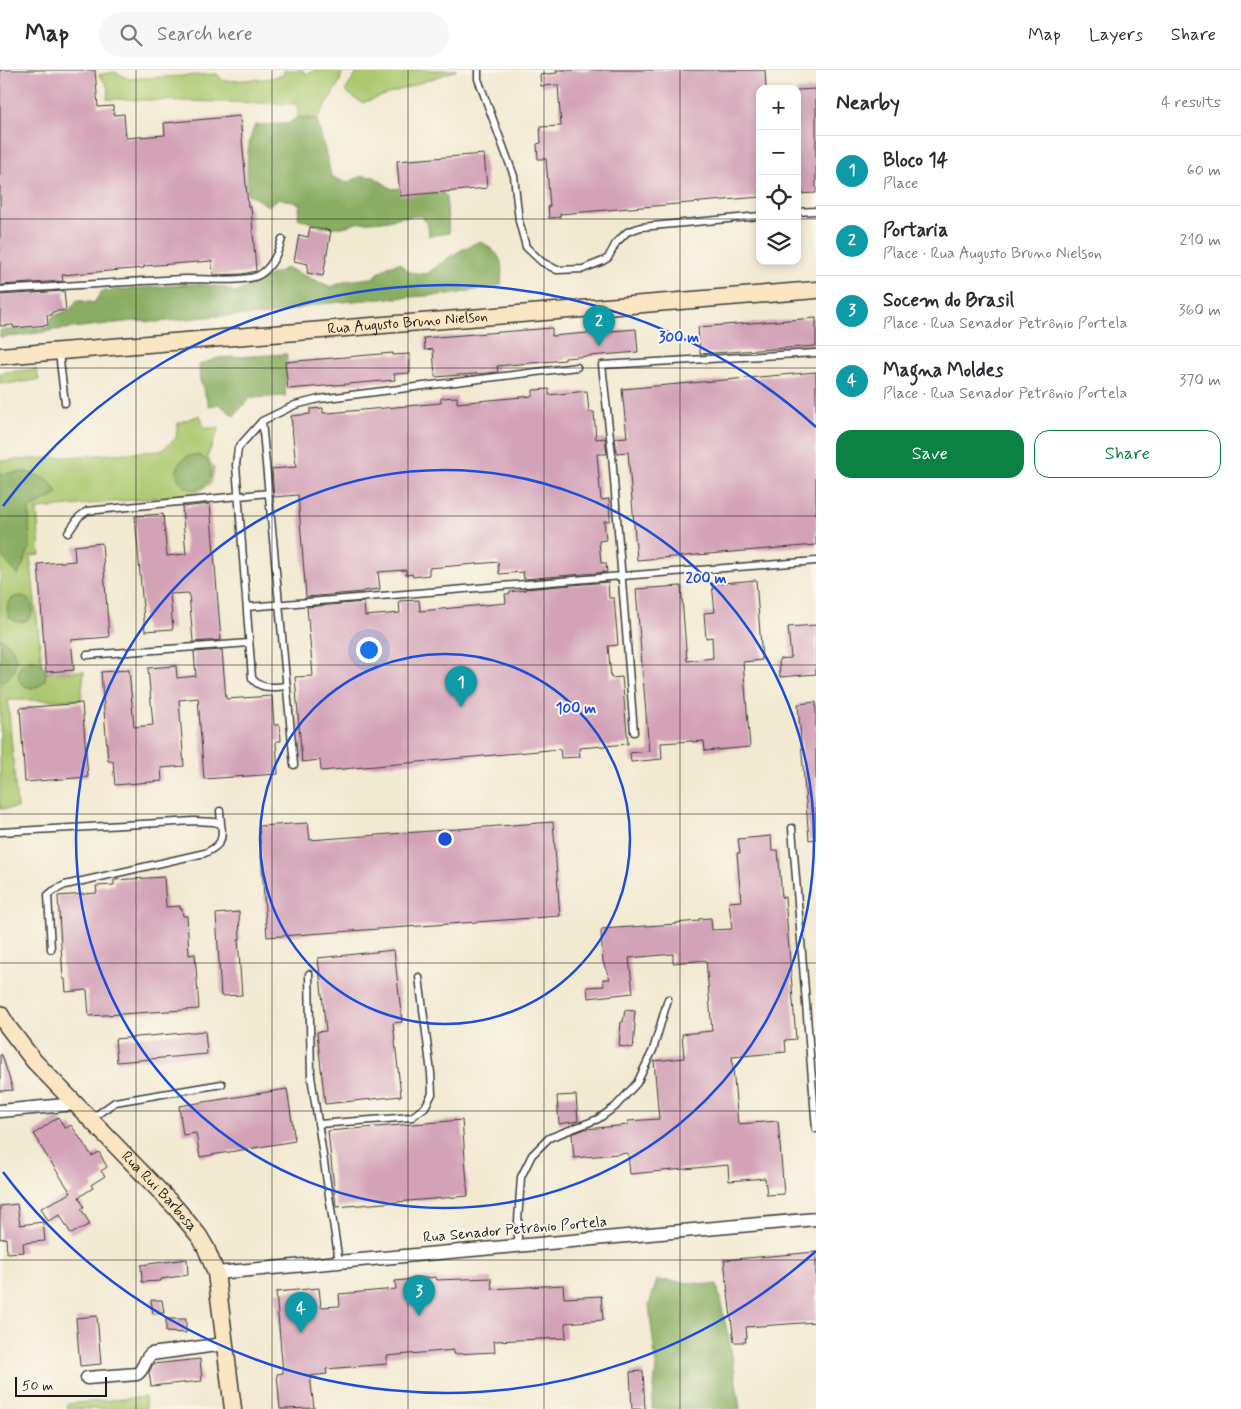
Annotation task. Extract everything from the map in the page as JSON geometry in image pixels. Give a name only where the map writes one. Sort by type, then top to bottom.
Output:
[{"type":"main road","name":"Rua Augusto Bruno Nielson","points":[[0,356],[816,290]]},
{"type":"main road","name":"Rua Rui Barbosa","points":[[0,1014],[34,1061],[188,1221],[199,1236],[216,1273],[233,1409]]},
{"type":"street","points":[[0,1110],[76,1104]]},
{"type":"street","name":"Rua Senador Petrônio Portela","points":[[216,1273],[816,1219]]},
{"type":"street","points":[[87,1378],[137,1374],[142,1370],[147,1357],[151,1354],[224,1344]]},
{"type":"lane","points":[[478,70],[478,79],[514,176],[519,221],[526,247],[542,262],[557,270],[583,269],[603,261],[608,258],[616,243],[627,232],[641,227],[756,216]]},
{"type":"lane","points":[[801,212],[816,210]]},
{"type":"lane","points":[[0,290],[256,276],[263,272],[276,256],[282,239]]},
{"type":"lane","points":[[59,352],[64,403]]},
{"type":"lane","points":[[634,732],[622,576],[602,365],[816,353]]},
{"type":"lane","points":[[286,686],[263,686],[256,684],[252,678],[236,465],[238,448],[262,421],[294,405],[319,399],[578,367]]},
{"type":"lane","points":[[262,421],[294,766]]},
{"type":"lane","points":[[68,533],[79,517],[87,511],[269,493]]},
{"type":"lane","points":[[247,607],[816,561]]},
{"type":"lane","points":[[87,655],[249,643]]},
{"type":"lane","points":[[51,949],[48,895],[65,885],[205,853],[220,843],[223,834],[220,811]]},
{"type":"lane","points":[[0,832],[194,821],[221,824]]},
{"type":"lane","points":[[792,828],[816,1129]]},
{"type":"lane","points":[[309,974],[311,1076],[339,1262]]},
{"type":"lane","points":[[318,1124],[412,1117],[425,1107],[432,1094],[419,977]]},
{"type":"lane","points":[[518,1246],[521,1178],[532,1156],[549,1138],[598,1119],[615,1107],[636,1083],[653,1050],[668,999]]},
{"type":"lane","points":[[91,1119],[115,1102],[222,1084]]},
{"type":"green space","points":[[284,70],[303,70],[305,74],[316,70],[342,70],[340,81],[317,119],[298,117],[297,104],[107,99],[107,86],[98,75],[115,72],[129,79],[217,74],[223,81],[266,79],[284,75]]},
{"type":"green space","points":[[359,70],[457,70],[362,103],[345,91]]},
{"type":"green space","points":[[298,117],[317,119],[331,176],[346,183],[362,176],[374,177],[392,189],[433,184],[446,196],[449,233],[429,236],[428,226],[422,216],[356,223],[343,227],[322,227],[298,218],[300,204],[279,198],[268,206],[248,194],[248,150],[255,125],[287,124]]},
{"type":"green space","points":[[481,241],[500,258],[502,269],[501,285],[454,294],[319,304],[269,315],[217,316],[157,322],[133,321],[0,337],[0,330],[49,327],[52,317],[71,309],[77,300],[94,303],[102,291],[194,284],[223,287],[236,293],[287,268],[331,287],[346,281],[372,278],[388,266],[399,263],[409,272],[427,274],[452,255]]},
{"type":"green space","points":[[287,354],[285,396],[250,398],[234,416],[219,404],[209,406],[200,380],[199,365],[218,358]]},
{"type":"green space","points":[[36,369],[39,380],[0,384],[0,373]]},
{"type":"green space","points":[[200,415],[204,428],[219,428],[207,457],[214,469],[211,483],[195,494],[37,509],[40,555],[30,556],[43,673],[84,671],[81,700],[8,700],[17,808],[0,809],[0,461],[161,451],[176,438],[178,423]]},
{"type":"green space","points":[[194,455],[206,460],[211,472],[206,484],[194,489],[182,484],[177,472],[182,460]]},
{"type":"green space","points":[[26,472],[48,479],[58,494],[29,509],[30,548],[18,575],[0,554],[0,474]]},
{"type":"green space","points":[[20,596],[29,600],[33,609],[29,618],[20,622],[11,618],[7,609],[11,600]]},
{"type":"green space","points":[[0,638],[12,648],[16,660],[12,673],[0,682]]},
{"type":"green space","points":[[32,660],[42,664],[46,674],[42,684],[32,688],[22,684],[18,674],[22,664]]},
{"type":"green space","points":[[657,1280],[717,1285],[731,1349],[740,1409],[652,1409],[656,1366],[649,1305]]},
{"type":"green space","points":[[145,1397],[146,1409],[68,1409],[67,1404]]},
{"type":"building","points":[[0,70],[95,70],[98,107],[113,106],[114,115],[124,114],[126,138],[165,135],[164,123],[240,116],[248,207],[251,207],[256,271],[242,274],[213,275],[212,261],[62,275],[63,281],[0,285]]},
{"type":"building","points":[[556,70],[765,70],[766,85],[756,85],[756,197],[560,214],[560,217],[549,218],[548,206],[550,206],[546,159],[538,159],[537,144],[541,143],[540,127],[561,126],[558,85],[541,86],[540,75],[557,73]]},
{"type":"building","points":[[816,89],[816,193],[801,194],[801,90]]},
{"type":"building","points":[[484,154],[487,188],[400,196],[397,161]]},
{"type":"building","points":[[310,227],[331,231],[323,276],[307,273],[308,264],[294,261],[299,235],[308,237]]},
{"type":"building","points":[[64,291],[66,310],[52,312],[52,315],[47,315],[48,325],[14,328],[13,325],[0,326],[0,295]]},
{"type":"building","points":[[816,318],[816,346],[700,354],[698,327]]},
{"type":"building","points":[[552,328],[552,336],[636,329],[638,352],[497,366],[498,372],[435,377],[433,349],[425,350],[424,338]]},
{"type":"building","points":[[393,353],[393,355],[410,354],[410,373],[394,374],[395,380],[288,389],[285,362]]},
{"type":"building","points":[[816,372],[816,545],[637,560],[628,452],[617,453],[615,438],[627,437],[622,389]]},
{"type":"building","points":[[549,389],[549,395],[587,391],[589,412],[594,412],[596,439],[605,438],[607,454],[597,454],[601,500],[609,499],[610,521],[604,521],[606,540],[599,541],[601,563],[606,563],[607,572],[524,579],[523,572],[499,574],[498,562],[429,568],[429,575],[413,577],[412,574],[406,575],[406,570],[378,572],[380,589],[306,597],[298,495],[274,497],[272,469],[296,467],[291,416],[310,414],[310,409],[323,408],[323,413],[328,413],[441,403],[441,398],[457,397],[457,403],[533,396],[533,390]]},
{"type":"building","points":[[210,504],[221,640],[193,642],[189,593],[170,594],[173,629],[145,631],[135,516],[163,514],[167,556],[186,554],[182,507]]},
{"type":"building","points":[[102,543],[109,637],[71,640],[74,670],[46,672],[38,564],[75,561],[74,546]]},
{"type":"building","points":[[756,580],[762,660],[743,662],[750,747],[705,751],[704,741],[661,743],[662,759],[631,762],[630,753],[649,751],[636,589],[681,586],[687,661],[713,658],[712,637],[706,638],[704,613],[715,612],[712,584]]},
{"type":"building","points":[[608,582],[609,598],[614,598],[618,645],[608,646],[611,678],[622,677],[628,744],[579,748],[580,757],[561,758],[560,749],[321,771],[320,760],[302,762],[295,677],[313,676],[307,607],[364,602],[365,616],[400,613],[399,601],[419,600],[420,611],[506,603],[505,594],[525,589]]},
{"type":"building","points":[[816,625],[816,674],[780,677],[779,659],[791,658],[788,627]]},
{"type":"building","points":[[222,650],[226,699],[272,696],[274,725],[280,725],[281,741],[276,741],[278,774],[204,779],[198,698],[179,700],[184,766],[161,768],[162,781],[115,785],[113,761],[108,761],[101,672],[129,670],[134,727],[153,725],[148,668],[176,666],[177,678],[196,676],[194,652]]},
{"type":"building","points":[[816,702],[816,839],[809,840],[798,704]]},
{"type":"building","points":[[82,703],[88,777],[25,782],[20,708]]},
{"type":"building","points":[[553,822],[560,916],[267,937],[259,826],[308,823],[310,840]]},
{"type":"building","points":[[771,836],[772,851],[778,850],[782,898],[785,897],[796,1039],[785,1040],[786,1052],[732,1057],[738,1124],[778,1121],[784,1194],[767,1195],[765,1178],[729,1181],[728,1165],[630,1174],[628,1153],[574,1158],[572,1134],[586,1129],[628,1125],[628,1121],[659,1119],[654,1061],[684,1058],[682,1034],[712,1031],[706,960],[673,963],[673,954],[629,958],[633,993],[588,998],[587,987],[604,986],[603,979],[610,979],[603,962],[602,929],[676,924],[711,918],[712,930],[732,929],[729,902],[741,901],[737,853],[740,853],[738,839]]},
{"type":"building","points":[[164,877],[166,907],[180,906],[183,916],[187,916],[189,955],[195,954],[199,1009],[89,1016],[87,990],[66,992],[65,979],[63,979],[58,896],[97,893],[96,886],[114,885],[114,880]]},
{"type":"building","points":[[239,912],[240,940],[238,940],[242,995],[221,996],[216,914]]},
{"type":"building","points":[[394,950],[402,1022],[393,1023],[401,1096],[325,1104],[317,1032],[326,1031],[318,958]]},
{"type":"building","points":[[625,1010],[635,1011],[633,1048],[619,1046],[621,1022],[623,1022]]},
{"type":"building","points":[[205,1031],[207,1054],[117,1062],[115,1039]]},
{"type":"building","points":[[0,1055],[2,1055],[13,1090],[0,1091]]},
{"type":"building","points":[[287,1089],[295,1141],[200,1157],[196,1133],[183,1135],[179,1106]]},
{"type":"building","points":[[576,1095],[578,1121],[559,1124],[557,1096]]},
{"type":"building","points":[[58,1117],[64,1127],[66,1128],[71,1125],[92,1156],[99,1152],[107,1167],[101,1171],[105,1176],[91,1185],[93,1188],[79,1197],[84,1207],[81,1209],[90,1224],[71,1234],[60,1215],[48,1221],[41,1208],[71,1193],[34,1134]]},
{"type":"building","points":[[462,1120],[468,1196],[336,1207],[328,1131]]},
{"type":"building","points":[[17,1204],[20,1225],[43,1222],[45,1241],[23,1243],[24,1252],[7,1253],[6,1238],[0,1239],[0,1206]]},
{"type":"building","points":[[816,1252],[816,1322],[746,1327],[746,1342],[734,1342],[724,1260]]},
{"type":"building","points":[[187,1259],[188,1275],[161,1279],[161,1281],[142,1282],[141,1265]]},
{"type":"building","points":[[436,1277],[437,1280],[491,1278],[492,1289],[563,1285],[564,1298],[601,1296],[603,1320],[565,1323],[566,1338],[494,1341],[495,1352],[454,1354],[454,1350],[387,1356],[387,1364],[326,1369],[327,1374],[310,1376],[314,1408],[280,1409],[277,1374],[283,1373],[276,1292],[319,1288],[321,1307],[340,1306],[339,1294],[396,1289],[395,1281]]},
{"type":"building","points":[[151,1300],[162,1300],[164,1313],[153,1314]]},
{"type":"building","points":[[97,1316],[101,1364],[80,1366],[76,1318]]},
{"type":"building","points":[[166,1319],[186,1319],[186,1333],[166,1332]]},
{"type":"building","points":[[200,1359],[202,1381],[151,1386],[149,1372],[153,1364]]},
{"type":"building","points":[[643,1371],[645,1409],[632,1409],[630,1372]]},
{"type":"place","name":"Portaria","points":[[599,346]]},
{"type":"place","name":"Bloco 14","points":[[461,707]]},
{"type":"place","name":"Socem do Brasil","points":[[419,1316]]},
{"type":"place","name":"Magna Moldes","points":[[301,1333]]}]
